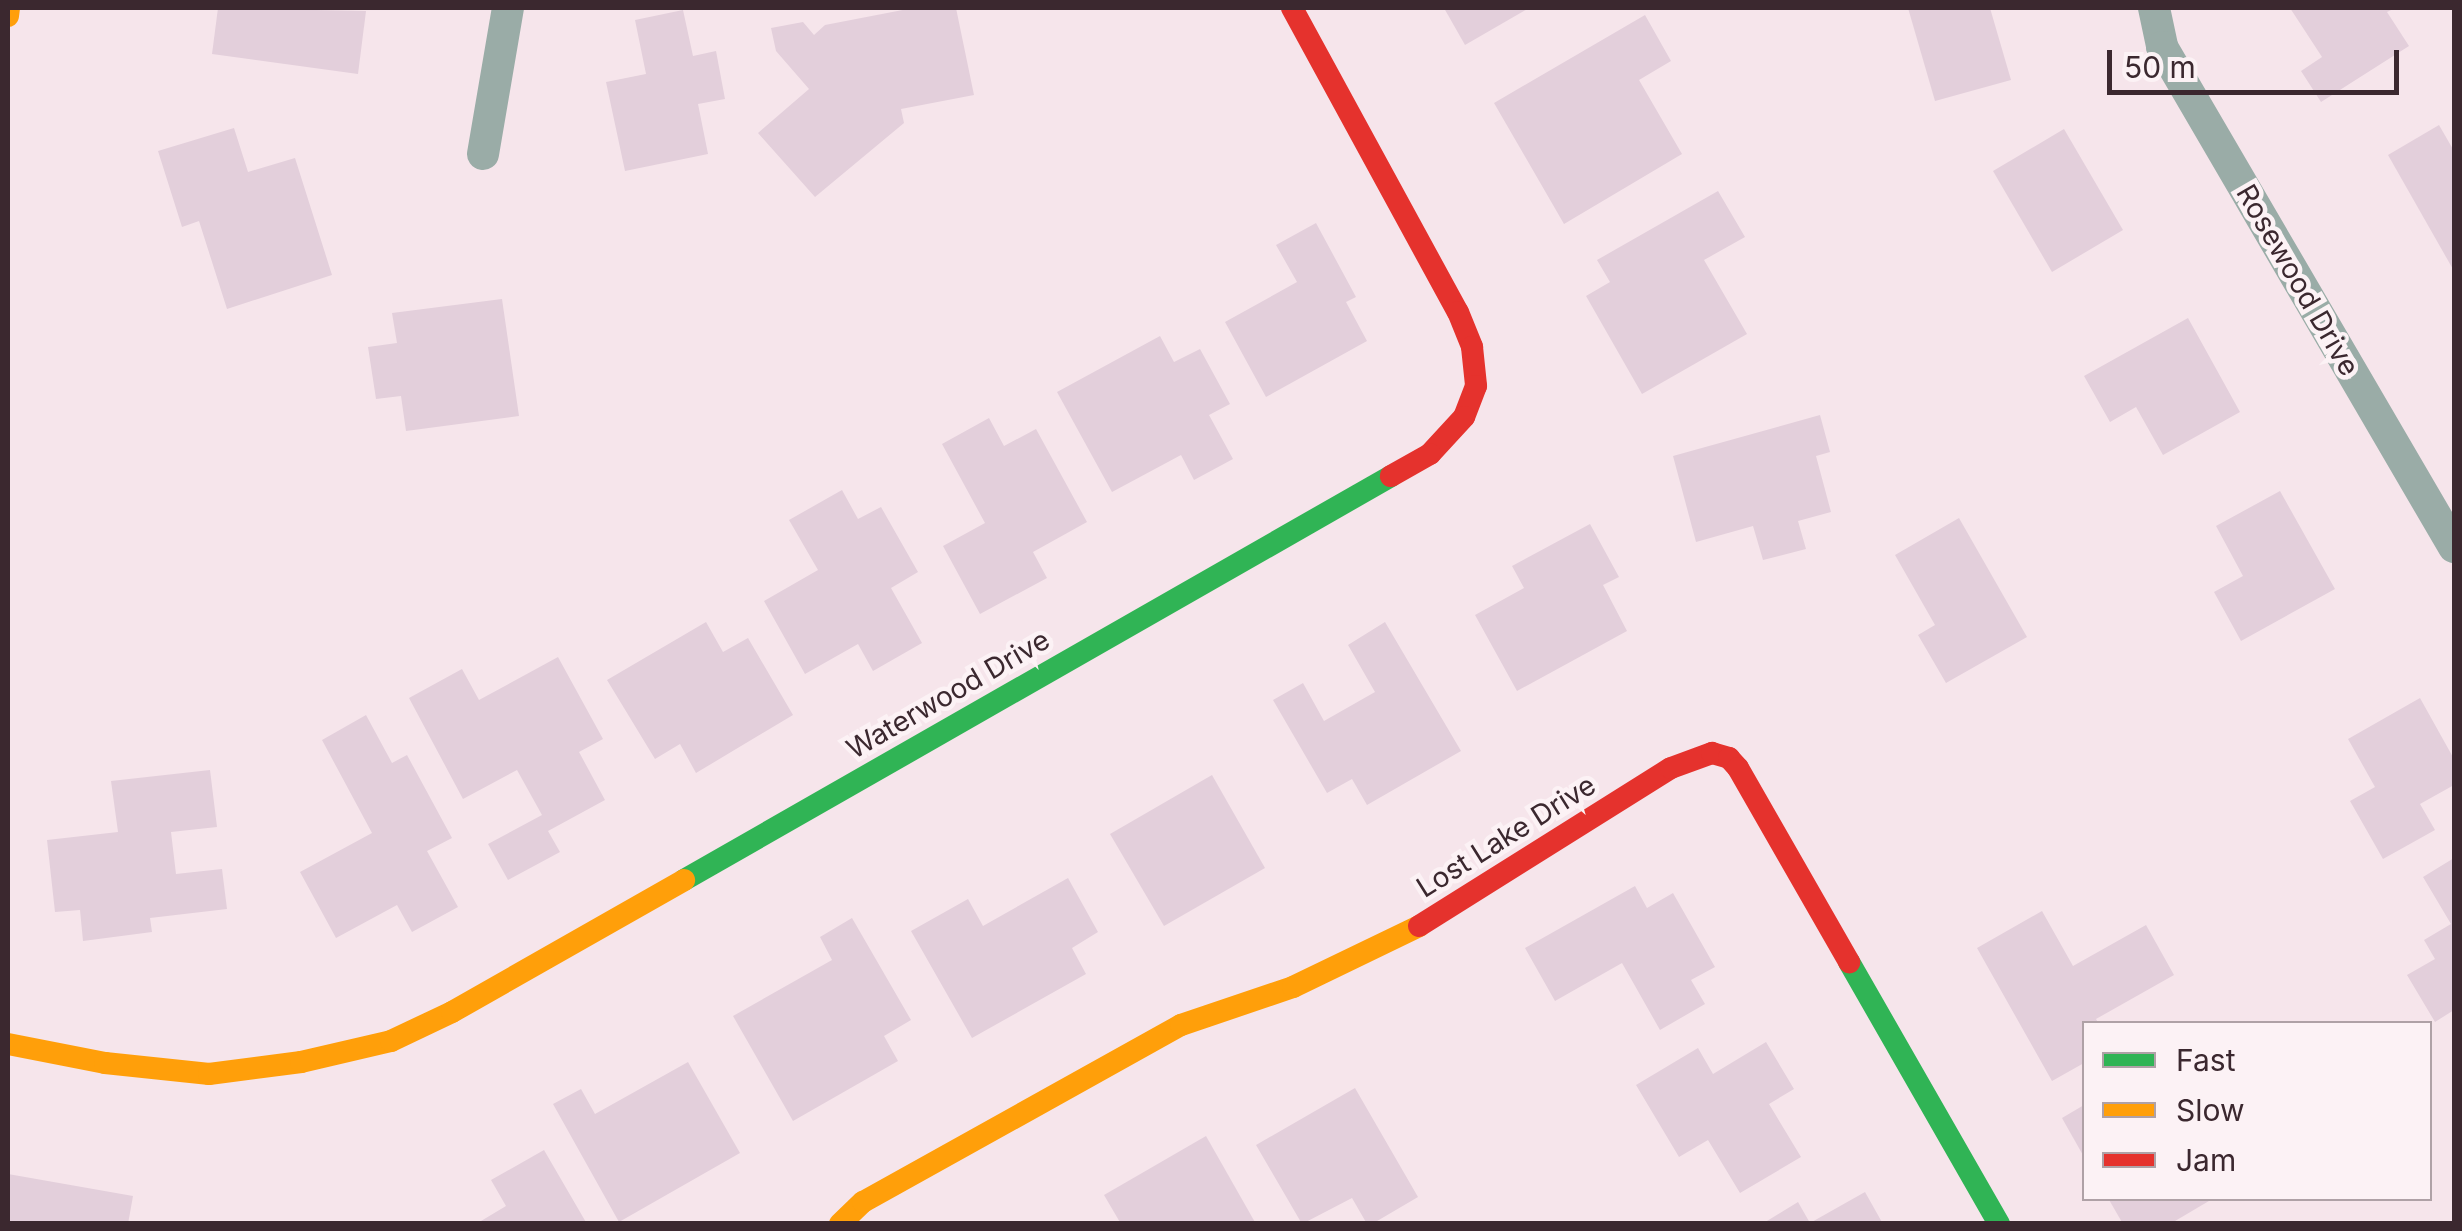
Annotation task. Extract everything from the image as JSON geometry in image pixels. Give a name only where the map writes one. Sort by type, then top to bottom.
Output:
[{"type":"street","points":[[8,16],[9,8]]},
{"type":"street","points":[[484,154],[508,8]]},
{"type":"street","name":"Waterwood Drive","points":[[8,1044],[105,1063],[209,1074],[301,1062],[391,1041],[452,1012],[1430,454],[1464,417],[1476,386],[1472,347],[1458,312],[1292,8]]},
{"type":"street","name":"Rosewood Drive","points":[[2154,8],[2162,48],[2454,547]]},
{"type":"street","name":"Lost Lake Drive","points":[[840,1224],[863,1202],[1182,1026],[1293,987],[1399,939],[1670,768],[1712,753],[1728,758],[1738,768],[1998,1224]]},
{"type":"building","points":[[218,8],[366,11],[358,74],[212,54]]},
{"type":"building","points":[[913,8],[956,8],[974,95],[901,109],[904,123],[815,197],[758,133],[809,89],[776,51],[771,28],[803,22],[814,35],[825,25]]},
{"type":"building","points":[[1444,8],[1529,8],[1465,45]]},
{"type":"building","points":[[1908,8],[1990,8],[2011,80],[1935,101]]},
{"type":"building","points":[[2290,8],[2395,8],[2387,12],[2409,46],[2321,102],[2301,71],[2322,57]]},
{"type":"building","points":[[683,10],[693,56],[716,51],[725,99],[698,104],[708,154],[625,171],[606,82],[646,74],[635,20]]},
{"type":"building","points":[[1645,15],[1671,61],[1639,80],[1682,154],[1564,224],[1494,103]]},
{"type":"building","points":[[2439,125],[2454,151],[2454,271],[2388,155]]},
{"type":"building","points":[[234,128],[248,172],[295,158],[332,275],[227,309],[199,221],[182,227],[158,151]]},
{"type":"building","points":[[2064,129],[2123,230],[2052,272],[1993,171]]},
{"type":"building","points":[[1718,191],[1745,237],[1704,260],[1747,334],[1642,394],[1586,296],[1610,282],[1597,260]]},
{"type":"building","points":[[1316,223],[1356,297],[1346,302],[1367,341],[1266,397],[1225,322],[1297,282],[1276,245]]},
{"type":"building","points":[[502,299],[519,416],[406,431],[401,396],[376,399],[368,347],[397,343],[392,313]]},
{"type":"building","points":[[2188,318],[2240,412],[2163,455],[2136,407],[2110,422],[2084,376]]},
{"type":"building","points":[[1160,336],[1174,362],[1200,349],[1230,404],[1209,415],[1233,459],[1194,480],[1181,455],[1112,492],[1057,392]]},
{"type":"building","points":[[1820,415],[1830,452],[1816,456],[1831,512],[1798,521],[1806,549],[1763,560],[1753,526],[1696,542],[1673,456]]},
{"type":"building","points":[[989,418],[1004,446],[1036,429],[1087,522],[1033,552],[1047,578],[980,614],[943,546],[985,523],[942,444]]},
{"type":"building","points":[[842,490],[858,519],[881,507],[918,572],[891,588],[922,643],[873,671],[858,644],[805,674],[764,601],[818,570],[789,520]]},
{"type":"building","points":[[2280,491],[2335,589],[2241,641],[2214,592],[2243,576],[2216,526]]},
{"type":"building","points":[[1959,518],[2027,637],[1946,683],[1918,635],[1935,625],[1895,555]]},
{"type":"building","points":[[1590,524],[1619,577],[1603,585],[1627,631],[1517,691],[1475,615],[1524,588],[1512,566]]},
{"type":"building","points":[[706,622],[723,652],[748,638],[793,715],[696,773],[680,744],[655,759],[607,680]]},
{"type":"building","points":[[1385,622],[1461,751],[1367,805],[1352,779],[1327,793],[1273,700],[1303,683],[1324,721],[1375,692],[1348,645]]},
{"type":"building","points":[[558,657],[603,739],[579,752],[605,800],[548,831],[560,852],[508,880],[488,844],[542,815],[517,770],[463,799],[409,698],[462,669],[479,700]]},
{"type":"building","points":[[2420,698],[2454,759],[2454,785],[2420,804],[2435,830],[2383,859],[2350,801],[2375,787],[2348,739]]},
{"type":"building","points":[[366,715],[392,763],[407,755],[452,838],[427,851],[458,907],[412,932],[397,905],[336,938],[300,872],[372,833],[322,740]]},
{"type":"building","points":[[210,770],[217,827],[171,832],[176,874],[222,869],[227,909],[150,918],[152,932],[83,941],[80,910],[55,912],[47,840],[118,832],[111,781]]},
{"type":"building","points":[[1212,775],[1265,868],[1164,926],[1110,834]]},
{"type":"building","points":[[2454,858],[2454,1010],[2435,1022],[2407,975],[2435,959],[2424,940],[2451,924],[2423,877]]},
{"type":"building","points":[[1068,878],[1098,932],[1072,948],[1086,974],[972,1038],[911,931],[968,899],[983,926]]},
{"type":"building","points":[[1635,886],[1647,908],[1673,893],[1715,967],[1691,980],[1705,1004],[1660,1030],[1622,963],[1555,1001],[1525,948]]},
{"type":"building","points":[[2042,911],[2073,966],[2146,925],[2174,975],[2097,1021],[2082,1021],[2082,1064],[2052,1081],[1977,948]]},
{"type":"building","points":[[852,918],[911,1020],[884,1036],[898,1061],[793,1121],[733,1016],[832,960],[820,937]]},
{"type":"building","points":[[1766,1042],[1794,1089],[1769,1104],[1801,1157],[1740,1193],[1708,1140],[1679,1157],[1636,1085],[1698,1048],[1713,1074]]},
{"type":"building","points":[[688,1062],[740,1153],[619,1222],[553,1104],[581,1089],[595,1114]]},
{"type":"building","points":[[1355,1088],[1418,1197],[1372,1224],[1367,1224],[1352,1198],[1302,1224],[1256,1145]]},
{"type":"building","points":[[2082,1106],[2082,1153],[2062,1118]]},
{"type":"building","points":[[1206,1136],[1256,1224],[1121,1224],[1104,1195]]},
{"type":"building","points":[[544,1150],[587,1224],[476,1224],[506,1206],[491,1180]]},
{"type":"building","points":[[8,1174],[133,1196],[128,1224],[8,1224]]},
{"type":"building","points":[[1865,1192],[1883,1224],[1762,1224],[1798,1202],[1810,1223]]},
{"type":"building","points":[[2110,1201],[2209,1201],[2170,1224],[2123,1224]]},
{"type":"traffic: fast","points":[[684,880],[1391,476]]},
{"type":"traffic: fast","points":[[1849,962],[1999,1224]]},
{"type":"traffic: slow","points":[[8,16],[9,8]]},
{"type":"traffic: slow","points":[[8,1044],[105,1063],[209,1074],[301,1062],[391,1041],[452,1012],[684,880]]},
{"type":"traffic: slow","points":[[840,1224],[863,1202],[1181,1025],[1293,987],[1419,926]]},
{"type":"traffic: jam","points":[[1292,8],[1458,312],[1472,347],[1476,386],[1464,417],[1430,454],[1391,476]]},
{"type":"traffic: jam","points":[[1419,926],[1671,768],[1712,753],[1729,758],[1738,768],[1849,962]]}]
